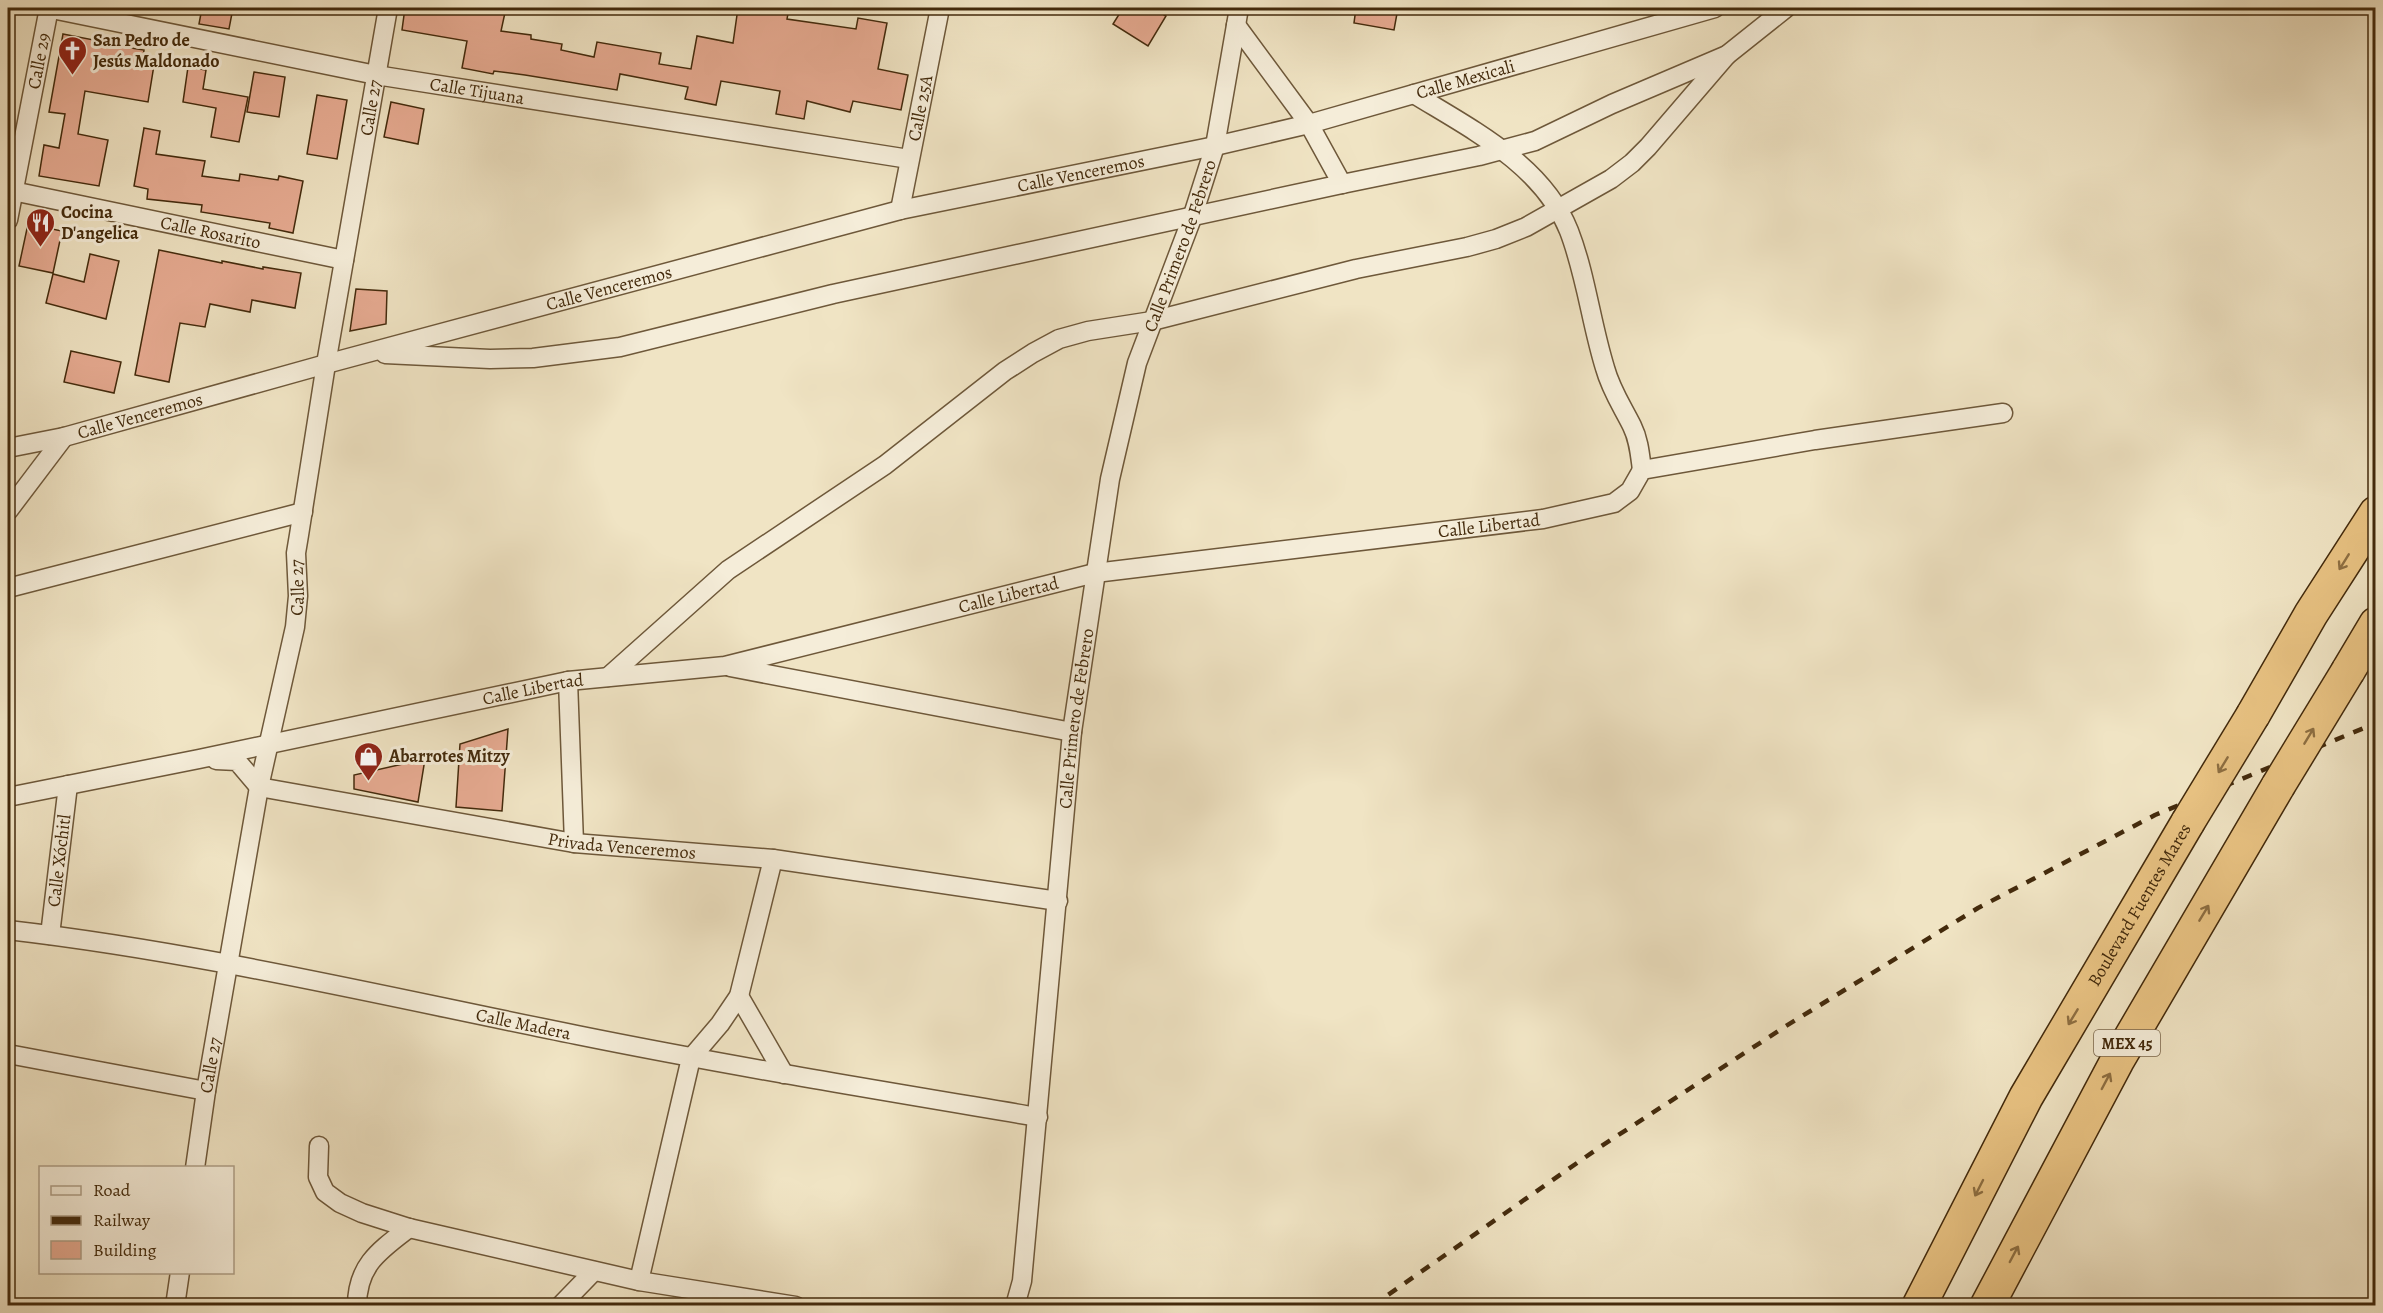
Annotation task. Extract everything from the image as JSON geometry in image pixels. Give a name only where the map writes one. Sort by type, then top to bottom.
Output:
[{"type":"highway","name":"Boulevard Fuentes Mares","points":[[1919,1305],[2026,1097],[2311,614],[2376,513]]},
{"type":"highway","name":"MEX 45","points":[[1987,1305],[2117,1061],[2376,624]]},
{"type":"street","name":"Calle Tijuana","points":[[48,8],[376,75],[909,159]]},
{"type":"street","name":"Calle 29","points":[[8,220],[10,191],[48,8]]},
{"type":"street","name":"Calle 27","points":[[195,1166],[259,787],[295,627],[298,596],[296,553],[326,364],[388,8]]},
{"type":"street","name":"Calle 25A","points":[[900,210],[940,8]]},
{"type":"street","name":"Calle Mexicali","points":[[1215,146],[1310,124],[1715,8]]},
{"type":"street","points":[[608,677],[728,570],[885,465],[1005,371],[1059,339],[1108,327],[1152,321],[1356,269],[1496,239],[1559,210],[1611,179],[1632,163],[1727,55],[1786,8]]},
{"type":"street","points":[[1237,16],[1310,124],[1342,184]]},
{"type":"street","name":"Calle Primero de Febrero","points":[[1015,1305],[1022,1281],[1072,732],[1110,479],[1137,363],[1192,218],[1215,146],[1237,16]]},
{"type":"street","points":[[367,353],[490,359],[532,358],[620,347],[833,294],[1192,218],[1535,141],[1612,104],[1727,55]]},
{"type":"street","points":[[1414,94],[1504,149],[1559,210],[1579,261],[1605,369],[1614,396],[1632,427],[1639,447],[1642,470],[1815,440],[2002,413]]},
{"type":"street","name":"Calle Venceremos","points":[[8,447],[64,437],[900,210],[1215,146]]},
{"type":"street","name":"Calle Rosarito","points":[[10,191],[344,260]]},
{"type":"street","points":[[8,511],[64,437]]},
{"type":"street","name":"Calle Libertad","points":[[8,797],[268,745],[568,681],[725,666],[1095,573],[1543,519],[1614,503],[1630,491],[1642,470]]},
{"type":"street","points":[[8,588],[303,512]]},
{"type":"street","points":[[725,666],[1072,732]]},
{"type":"street","points":[[568,681],[574,843]]},
{"type":"street","points":[[199,759],[237,761],[259,787]]},
{"type":"street","name":"Calle Xóchitl","points":[[50,934],[68,785]]},
{"type":"street","name":"Privada Venceremos","points":[[259,787],[574,843],[773,859],[1058,901]]},
{"type":"street","points":[[639,1281],[691,1058],[720,1024],[739,996],[773,859]]},
{"type":"street","name":"Calle Madera","points":[[8,930],[50,934],[229,964],[691,1058],[1038,1117]]},
{"type":"street","points":[[739,996],[784,1074]]},
{"type":"street","points":[[8,1054],[206,1091]]},
{"type":"street","points":[[320,1146],[318,1177],[325,1192],[340,1203],[362,1213],[409,1228],[639,1281],[789,1305]]},
{"type":"street","points":[[357,1305],[362,1275],[371,1259],[409,1228]]},
{"type":"street","points":[[560,1305],[594,1271]]},
{"type":"street","points":[[176,1305],[180,1274]]},
{"type":"building","points":[[202,8],[233,8],[229,29],[199,24]]},
{"type":"building","points":[[405,8],[506,8],[501,31],[531,35],[531,39],[562,44],[561,50],[594,57],[597,42],[661,53],[659,64],[691,69],[697,36],[733,43],[738,8],[789,8],[787,19],[856,29],[858,18],[887,23],[878,69],[908,75],[901,110],[853,101],[850,112],[807,101],[804,119],[776,114],[780,91],[721,81],[716,105],[685,99],[688,87],[620,74],[617,90],[525,75],[494,71],[493,74],[462,68],[467,41],[402,30]]},
{"type":"building","points":[[1123,8],[1153,8],[1166,16],[1148,46],[1113,24]]},
{"type":"building","points":[[1356,8],[1398,8],[1394,30],[1354,23]]},
{"type":"building","points":[[63,34],[94,40],[94,42],[144,50],[142,63],[154,65],[148,102],[85,91],[78,134],[108,140],[99,186],[39,176],[44,145],[59,148],[65,114],[49,112]]},
{"type":"building","points":[[188,67],[206,70],[203,89],[248,97],[239,142],[211,137],[216,108],[183,102]]},
{"type":"building","points":[[254,72],[285,77],[279,117],[247,112]]},
{"type":"building","points":[[317,95],[347,100],[337,159],[307,154]]},
{"type":"building","points":[[391,102],[424,109],[418,144],[384,137]]},
{"type":"building","points":[[144,128],[160,131],[156,154],[205,161],[202,176],[239,181],[240,174],[278,180],[279,176],[303,181],[293,233],[269,228],[270,223],[201,212],[202,205],[147,199],[148,189],[134,186]]},
{"type":"building","name":"Cocina D'angelica","points":[[28,224],[62,231],[53,273],[19,266]]},
{"type":"building","points":[[159,250],[222,263],[222,261],[301,273],[295,308],[252,300],[250,312],[210,304],[205,327],[180,323],[169,382],[135,375]]},
{"type":"building","points":[[90,254],[119,261],[106,319],[46,303],[53,274],[84,282]]},
{"type":"building","points":[[356,289],[387,291],[386,324],[350,331]]},
{"type":"building","points":[[71,351],[121,362],[114,393],[64,382]]},
{"type":"building","points":[[508,729],[502,811],[456,807],[460,744]]},
{"type":"building","points":[[425,759],[418,802],[354,789],[354,775]]},
{"type":"railway","points":[[1372,1306],[1600,1147],[1786,1026],[1978,908],[2155,815],[2376,723]]},
{"type":"place","name":"San Pedro de Jesús Maldonado","points":[[72,76]]},
{"type":"place","name":"Cocina D'angelica","points":[[40,248]]},
{"type":"place","name":"Abarrotes Mitzy","points":[[368,782]]}]
